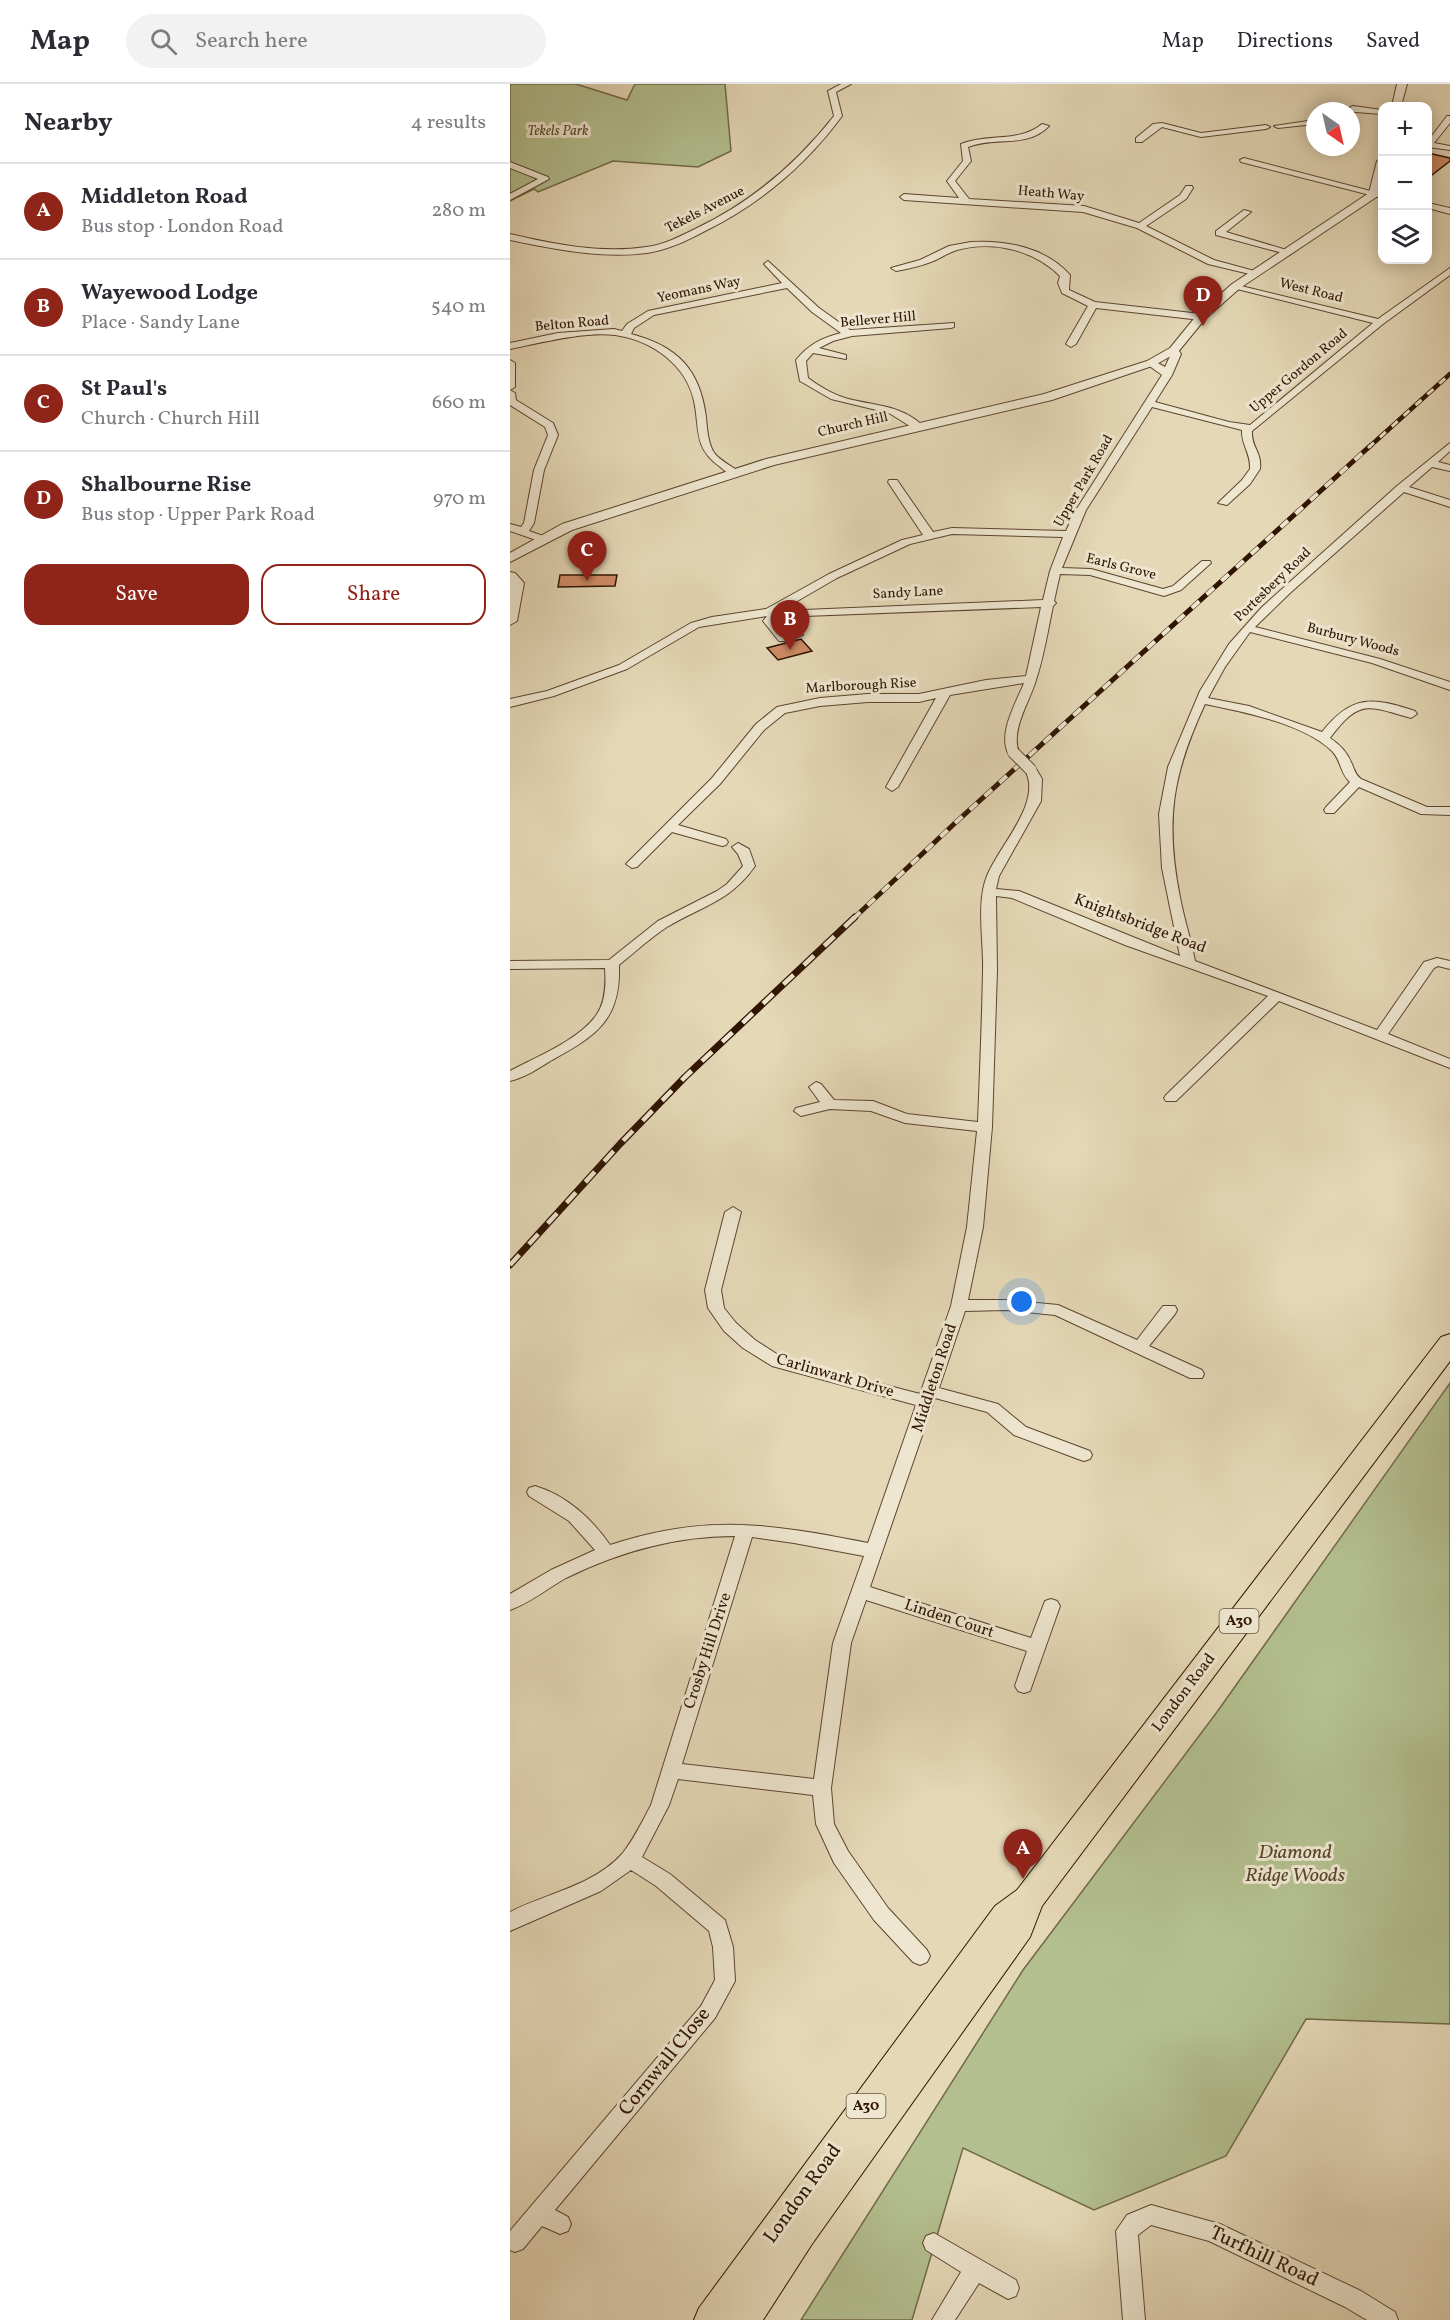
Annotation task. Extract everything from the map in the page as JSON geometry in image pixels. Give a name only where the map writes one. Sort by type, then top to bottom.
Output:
[{"type":"main road","name":"London Road","points":[[712,2320],[1006,1916],[1028,1900],[1450,1343]]},
{"type":"main road","name":"London Road","points":[[742,2320],[800,2232],[1019,1927],[1028,1900]]},
{"type":"street","name":"Tekels Avenue","points":[[510,237],[529,242],[613,251],[648,250],[672,243],[715,224],[768,191],[796,167],[838,116],[832,91],[848,84]]},
{"type":"street","points":[[1397,102],[1402,84]]},
{"type":"street","points":[[1360,109],[1378,111]]},
{"type":"street","points":[[1432,140],[1450,118]]},
{"type":"street","points":[[1139,140],[1156,126],[1162,125],[1201,135],[1266,127],[1271,124],[1278,126],[1306,123]]},
{"type":"street","points":[[966,201],[951,181],[967,161],[964,146],[974,142],[1035,134],[1045,126]]},
{"type":"street","points":[[1432,145],[1450,147]]},
{"type":"street","points":[[1244,160],[1378,195]]},
{"type":"street","points":[[510,165],[545,179],[510,197]]},
{"type":"street","points":[[1140,226],[1183,197],[1189,188]]},
{"type":"street","name":"Upper Park Road","points":[[1031,770],[1013,752],[1010,739],[1032,679],[1055,571],[1081,510],[1167,372],[1176,354],[1174,350],[1201,317],[1236,286],[1378,195]]},
{"type":"street","name":"Heath Way","points":[[904,197],[1084,209],[1140,226],[1212,262],[1255,274]]},
{"type":"street","points":[[1432,207],[1450,211]]},
{"type":"street","points":[[1247,212],[1219,233],[1287,253]]},
{"type":"street","points":[[896,268],[925,261],[958,246],[1003,244],[1050,260],[1065,275],[1063,283],[1065,291],[1093,305],[1201,317]]},
{"type":"street","points":[[768,264],[786,285],[817,313],[849,334]]},
{"type":"street","name":"Upper Gordon Road","points":[[1148,403],[1247,429],[1256,425],[1380,322],[1450,271]]},
{"type":"street","name":"Yeomans Way","points":[[625,335],[630,326],[651,313],[786,285]]},
{"type":"street","name":"West Road","points":[[1236,286],[1380,322]]},
{"type":"street","points":[[1071,344],[1093,305]]},
{"type":"street","name":"Bellever Hill","points":[[810,349],[823,340],[849,334],[951,325]]},
{"type":"street","name":"Belton Road","points":[[510,346],[558,336],[614,333],[667,351],[689,373],[699,400],[703,433],[710,455],[734,473]]},
{"type":"street","points":[[810,349],[801,360],[803,379],[822,392],[845,400],[895,409],[917,426]]},
{"type":"street","name":"Bellever Hill","points":[[810,349],[841,354]]},
{"type":"street","name":"Church Hill","points":[[510,558],[542,539],[605,513],[828,446],[1058,394],[1151,363],[1174,350]]},
{"type":"street","points":[[510,363],[510,387]]},
{"type":"street","points":[[1151,363],[1167,372]]},
{"type":"street","points":[[510,393],[512,401],[549,426],[553,435],[539,470],[529,523],[523,532]]},
{"type":"street","points":[[1235,506],[1220,505],[1254,472],[1258,464],[1256,456],[1246,442],[1247,429]]},
{"type":"street","name":"Portesbery Road","points":[[1188,962],[1169,860],[1165,815],[1174,764],[1201,700],[1232,647],[1247,628],[1450,446]]},
{"type":"street","points":[[1430,463],[1450,468]]},
{"type":"street","points":[[893,482],[929,535]]},
{"type":"street","points":[[1401,488],[1426,494],[1450,504]]},
{"type":"street","points":[[510,526],[542,539]]},
{"type":"street","points":[[510,703],[550,694],[623,667],[695,626],[712,620],[772,612],[885,551],[929,535],[952,531],[1070,534]]},
{"type":"street","name":"Earls Grove","points":[[1055,571],[1091,572],[1164,593],[1177,588],[1206,563]]},
{"type":"street","points":[[510,576],[517,583],[510,621]]},
{"type":"street","name":"Sandy Lane","points":[[772,612],[785,615],[1050,603]]},
{"type":"street","points":[[772,612],[769,621],[783,639],[797,635]]},
{"type":"street","name":"Burbury Woods","points":[[1247,628],[1376,661],[1450,686]]},
{"type":"street","name":"Marlborough Rise","points":[[632,864],[716,781],[760,727],[781,710],[820,702],[944,695],[986,684],[1032,679]]},
{"type":"street","points":[[892,787],[944,695]]},
{"type":"street","points":[[1201,700],[1245,709],[1296,724],[1324,738],[1337,748],[1345,761],[1348,774],[1358,782],[1425,811],[1450,811]]},
{"type":"street","points":[[1324,738],[1335,722],[1362,703],[1381,704],[1411,714]]},
{"type":"street","name":"Middleton Road","points":[[920,1956],[881,1914],[841,1857],[825,1824],[822,1788],[842,1643],[959,1306],[975,1227],[985,1127],[990,981],[989,892],[993,876],[1035,801],[1036,778],[1031,770]]},
{"type":"street","points":[[1330,810],[1358,782]]},
{"type":"street","points":[[670,827],[722,842]]},
{"type":"street","points":[[510,965],[612,964],[663,924],[725,894],[742,878],[749,866],[744,852],[738,847]]},
{"type":"street","name":"Knightsbridge Road","points":[[989,892],[1014,894],[1450,1064]]},
{"type":"street","points":[[1380,1036],[1429,965],[1437,962],[1450,964]]},
{"type":"street","points":[[510,1077],[579,1037],[602,1018],[613,989],[612,964]]},
{"type":"street","points":[[1172,1098],[1276,995]]},
{"type":"street","points":[[816,1087],[830,1104]]},
{"type":"street","points":[[801,1111],[830,1104],[873,1107],[905,1118],[985,1127]]},
{"type":"street","name":"Carlinwark Drive","points":[[733,1212],[714,1280],[713,1299],[736,1333],[756,1351],[778,1362],[992,1408],[1020,1431],[1084,1455]]},
{"type":"street","points":[[959,1306],[1006,1305],[1058,1310],[1196,1374]]},
{"type":"street","points":[[1139,1348],[1168,1310]]},
{"type":"street","points":[[535,1492],[573,1513],[591,1529],[606,1552]]},
{"type":"street","points":[[510,1603],[565,1570],[606,1552],[674,1534],[716,1530],[745,1531],[873,1551]]},
{"type":"street","name":"Crosby Hill Drive","points":[[510,1922],[604,1880],[629,1859],[645,1837],[660,1805],[745,1531]]},
{"type":"street","name":"Linden Court","points":[[860,1591],[1037,1647]]},
{"type":"street","points":[[1024,1686],[1051,1606]]},
{"type":"street","points":[[671,1770],[822,1788]]},
{"type":"street","name":"Cornwall Close","points":[[515,2242],[708,2012],[725,1981],[723,1947],[718,1926],[663,1880],[629,1859]]},
{"type":"street","points":[[540,2214],[560,2224]]},
{"type":"street","name":"Turfhill Road","points":[[1134,2320],[1127,2231],[1135,2222],[1151,2215],[1212,2231],[1353,2299],[1387,2320]]},
{"type":"street","points":[[934,2243],[1008,2288]]},
{"type":"street","points":[[943,2320],[975,2270]]},
{"type":"green space","name":"Tekels Park","points":[[510,84],[576,84],[627,100],[635,84],[725,84],[731,151],[698,167],[613,161],[538,192],[534,189],[510,201]]},
{"type":"green space","name":"Diamond Ridge Woods","points":[[1450,1383],[1450,2024],[1306,2019],[1226,2156],[1094,2210],[963,2148],[912,2320],[801,2320],[1023,1970],[1217,1712]]},
{"type":"building","points":[[1432,154],[1450,158],[1450,161],[1432,175]]},
{"type":"building","points":[[560,575],[617,575],[615,586],[558,587]]},
{"type":"building","points":[[801,639],[812,651],[778,660],[767,648]]},
{"type":"railway","points":[[1368,448],[1450,374]]},
{"type":"railway","points":[[853,919],[954,824],[1370,446]]},
{"type":"railway","points":[[510,1265],[620,1144],[685,1077],[855,917]]},
{"type":"place","name":"Shalbourne Rise","points":[[1203,326]]},
{"type":"place","name":"St Paul's","points":[[587,581]]},
{"type":"place","name":"Wayewood Lodge","points":[[790,650]]},
{"type":"place","name":"Middleton Road","points":[[1023,1879]]}]
